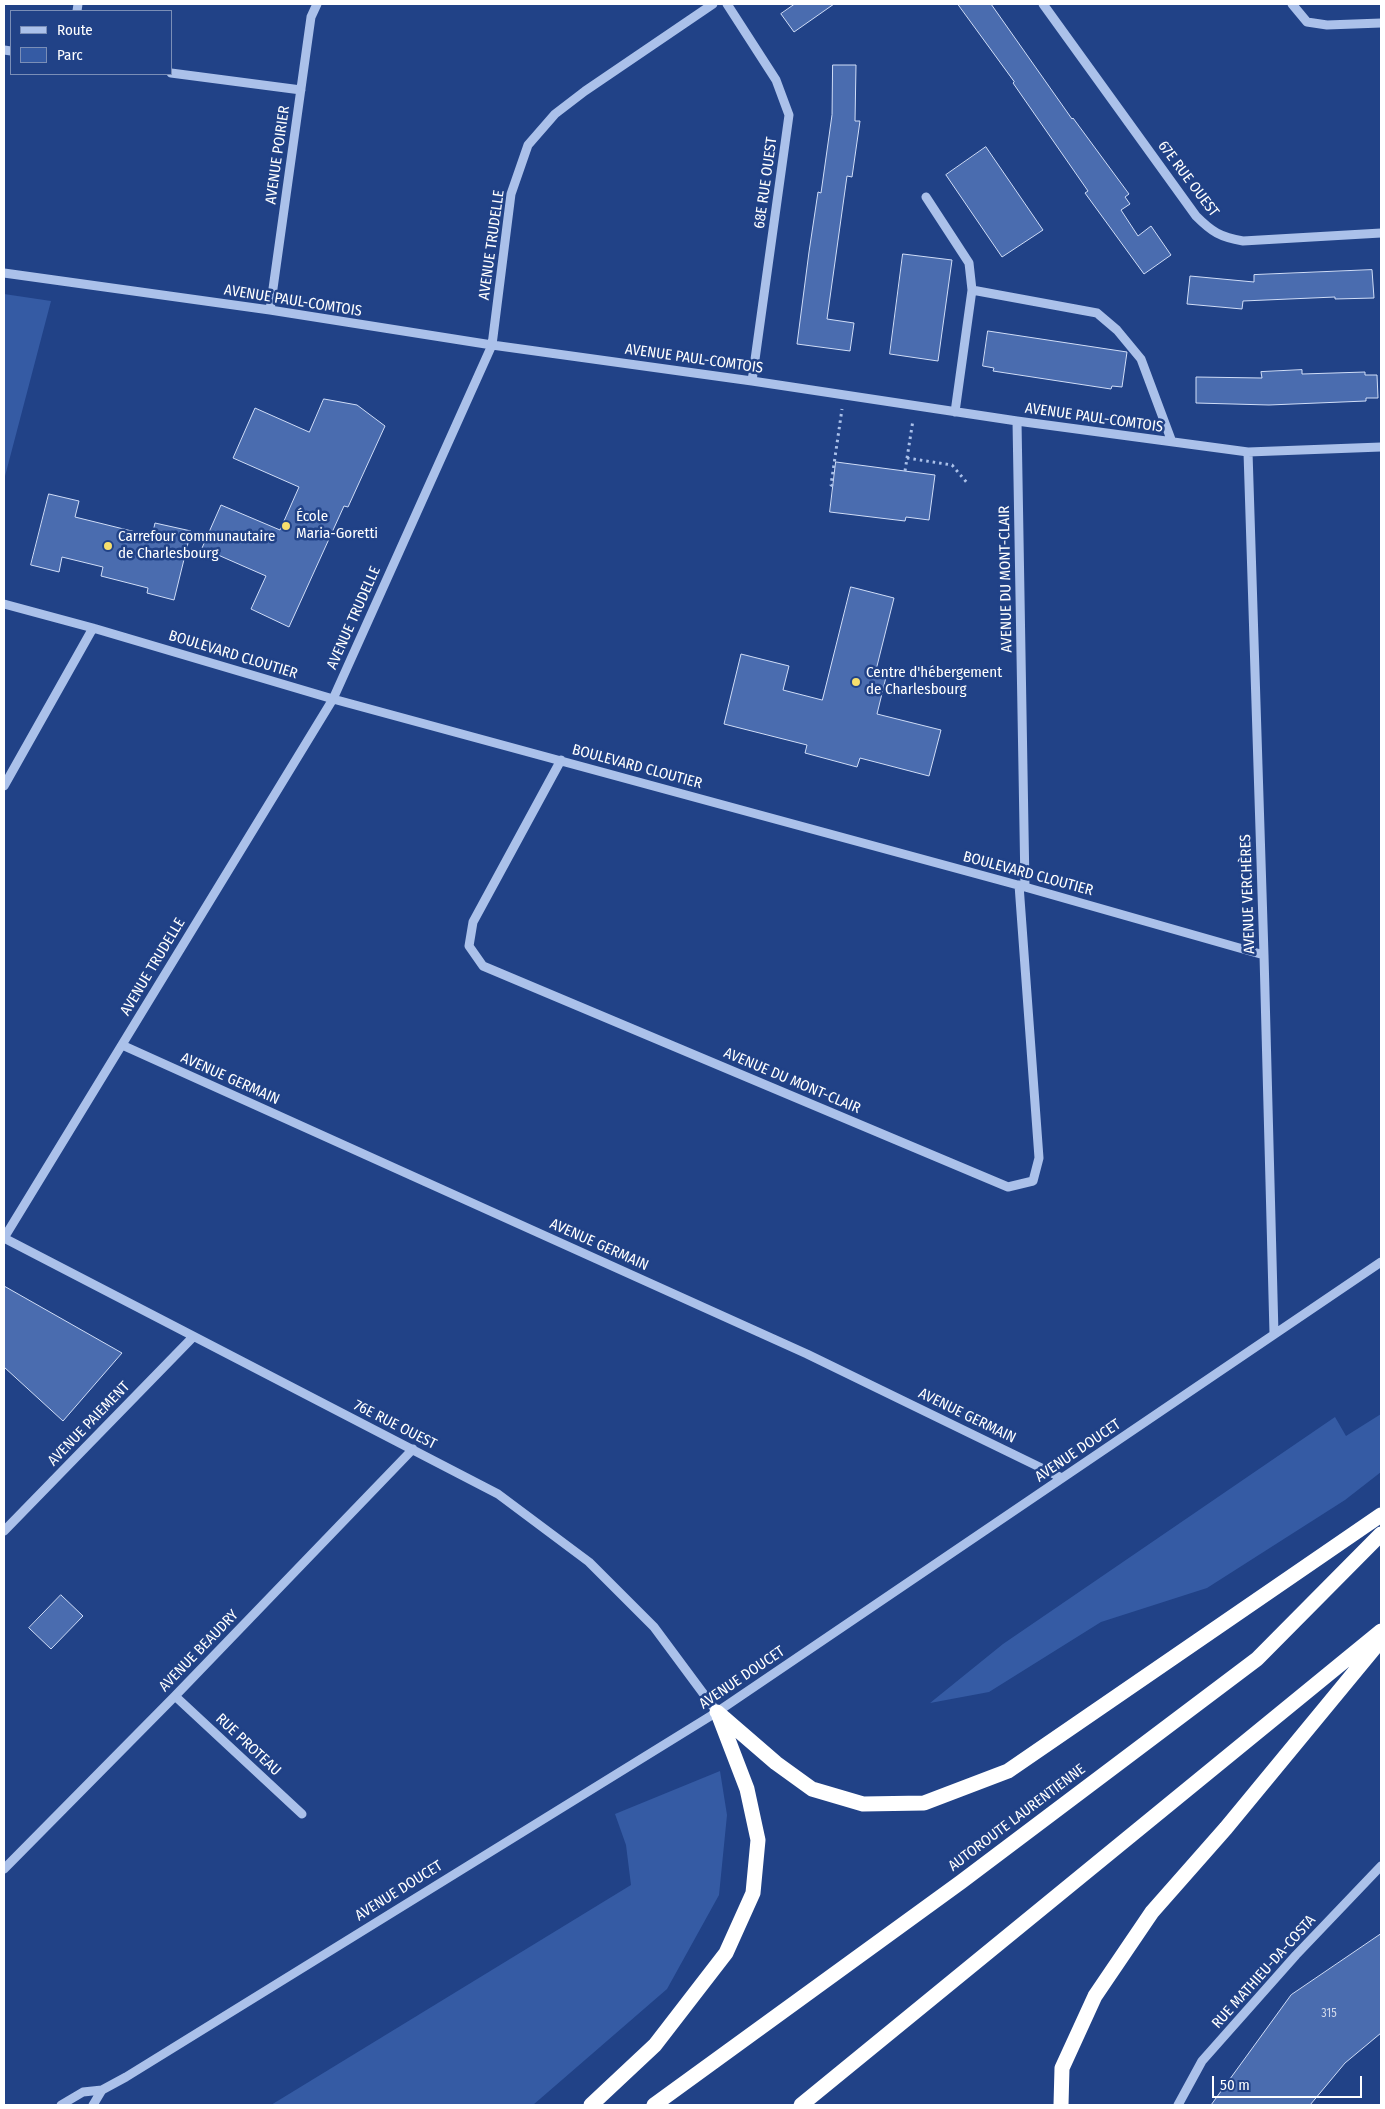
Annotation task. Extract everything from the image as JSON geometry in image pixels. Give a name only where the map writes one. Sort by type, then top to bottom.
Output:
[{"type":"highway","points":[[717,1712],[776,1763],[812,1790],[863,1804],[924,1802],[1008,1771],[1381,1515]]},
{"type":"highway","name":"AUTOROUTE LAURENTIENNE","points":[[654,2105],[962,1882],[1257,1659],[1381,1534]]},
{"type":"highway","points":[[801,2105],[1381,1631]]},
{"type":"highway","points":[[1061,2105],[1062,2068],[1095,1996],[1147,1919],[1226,1828],[1381,1639]]},
{"type":"highway","points":[[591,2105],[655,2045],[726,1953],[753,1893],[758,1840],[747,1789],[717,1712]]},
{"type":"street","name":"AVENUE POIRIER","points":[[270,310],[311,17],[317,4]]},
{"type":"street","name":"AVENUE TRUDELLE","points":[[4,1238],[333,699],[492,345],[511,194],[528,144],[555,114],[584,91],[713,4]]},
{"type":"street","name":"68E RUE OUEST","points":[[727,4],[776,80],[789,115],[752,381]]},
{"type":"street","name":"67E RUE OUEST","points":[[1043,4],[1196,216],[1209,229],[1223,237],[1243,240],[1381,233]]},
{"type":"street","points":[[1292,4],[1307,22],[1327,25],[1381,23]]},
{"type":"street","points":[[172,73],[301,90]]},
{"type":"street","points":[[926,197],[969,263],[972,290],[955,412]]},
{"type":"street","name":"AVENUE PAUL-COMTOIS","points":[[4,273],[270,310],[492,345],[752,381],[1017,421],[1248,452],[1381,447]]},
{"type":"street","points":[[972,290],[1097,312],[1117,330],[1141,359],[1172,442]]},
{"type":"street","name":"AVENUE DU MONT-CLAIR","points":[[561,760],[473,922],[469,946],[483,966],[1008,1188],[1034,1181],[1039,1158],[1022,886],[1017,421]]},
{"type":"street","name":"AVENUE VERCHÈRES","points":[[1248,452],[1274,1334]]},
{"type":"street","name":"BOULEVARD CLOUTIER","points":[[4,604],[94,628],[333,699],[1022,886],[1264,955]]},
{"type":"street","points":[[4,786],[94,628]]},
{"type":"street","name":"AVENUE GERMAIN","points":[[122,1045],[807,1354],[1062,1478]]},
{"type":"street","name":"76E RUE OUEST","points":[[4,1238],[498,1494],[589,1562],[654,1627],[717,1712]]},
{"type":"street","name":"AVENUE DOUCET","points":[[61,2105],[83,2092],[102,2090],[717,1712],[1381,1262]]},
{"type":"street","name":"AVENUE PAIEMENT","points":[[4,1531],[193,1336]]},
{"type":"street","name":"AVENUE BEAUDRY","points":[[4,1869],[175,1696],[413,1449]]},
{"type":"street","name":"RUE PROTEAU","points":[[175,1696],[302,1814]]},
{"type":"street","name":"RUE MATHIEU-DA-COSTA","points":[[1178,2105],[1202,2061],[1296,1955],[1381,1866]]},
{"type":"street","name":"AVENUE DOUCET","points":[[93,2105],[102,2090]]},
{"type":"path","points":[[833,486],[831,485],[845,395]]},
{"type":"path","points":[[905,471],[915,406]]},
{"type":"path","points":[[907,458],[952,465],[968,484]]},
{"type":"green space","points":[[4,294],[51,301],[4,480]]},
{"type":"green space","points":[[1381,1414],[1381,1472],[1345,1500],[1207,1588],[1101,1622],[989,1692],[930,1703],[1003,1644],[1335,1417],[1346,1436]]},
{"type":"green space","points":[[720,1771],[727,1815],[719,1895],[667,1989],[533,2105],[271,2105],[631,1885],[626,1845],[615,1814]]},
{"type":"building","points":[[795,4],[834,4],[794,32],[781,14]]},
{"type":"building","points":[[958,4],[991,4],[1072,119],[1129,194],[1125,197],[1130,204],[1121,210],[1138,236],[1151,226],[1171,255],[1144,274],[1085,193],[1088,191]]},
{"type":"building","points":[[833,65],[856,65],[855,121],[860,121],[852,177],[847,176],[827,319],[854,323],[850,351],[797,344],[818,192],[821,193],[832,115]]},
{"type":"building","points":[[986,147],[1043,230],[1002,257],[946,175]]},
{"type":"building","points":[[903,254],[952,260],[938,361],[890,354]]},
{"type":"building","points":[[1372,270],[1374,298],[1335,299],[1335,297],[1243,301],[1242,309],[1187,304],[1190,276],[1254,282],[1254,275]]},
{"type":"building","points":[[988,331],[1127,352],[1122,387],[1112,386],[1111,389],[993,371],[994,368],[983,366]]},
{"type":"building","points":[[1302,370],[1302,374],[1365,372],[1365,375],[1377,375],[1378,398],[1366,398],[1366,401],[1269,405],[1196,403],[1196,377],[1262,378],[1261,372]]},
{"type":"building","points":[[324,399],[357,405],[385,426],[348,507],[344,506],[289,627],[251,609],[266,576],[202,548],[221,505],[280,530],[299,487],[233,458],[255,408],[309,432]]},
{"type":"building","points":[[836,462],[935,475],[929,520],[906,517],[905,521],[830,512]]},
{"type":"building","name":"Carrefour communautaire de Charlesbourg","points":[[49,494],[79,501],[75,517],[152,536],[155,523],[191,531],[174,600],[147,593],[148,588],[101,576],[103,567],[62,557],[59,572],[31,565]]},
{"type":"building","name":"Centre d'hébergement de Charlesbourg","points":[[851,587],[894,598],[876,670],[887,673],[877,714],[941,730],[929,776],[860,758],[857,767],[805,753],[807,745],[724,724],[741,654],[789,666],[783,690],[822,700]]},
{"type":"building","points":[[4,1286],[122,1353],[63,1421],[4,1367]]},
{"type":"building","points":[[61,1595],[83,1616],[51,1649],[29,1628]]},
{"type":"building","points":[[1381,1934],[1381,2033],[1345,2063],[1310,2105],[1211,2105],[1291,1995]]},
{"type":"place","name":"École Maria-Goretti","points":[[286,526]]},
{"type":"place","name":"Carrefour communautaire de Charlesbourg","points":[[108,546]]},
{"type":"place","name":"Centre d'hébergement de Charlesbourg","points":[[856,682]]}]
